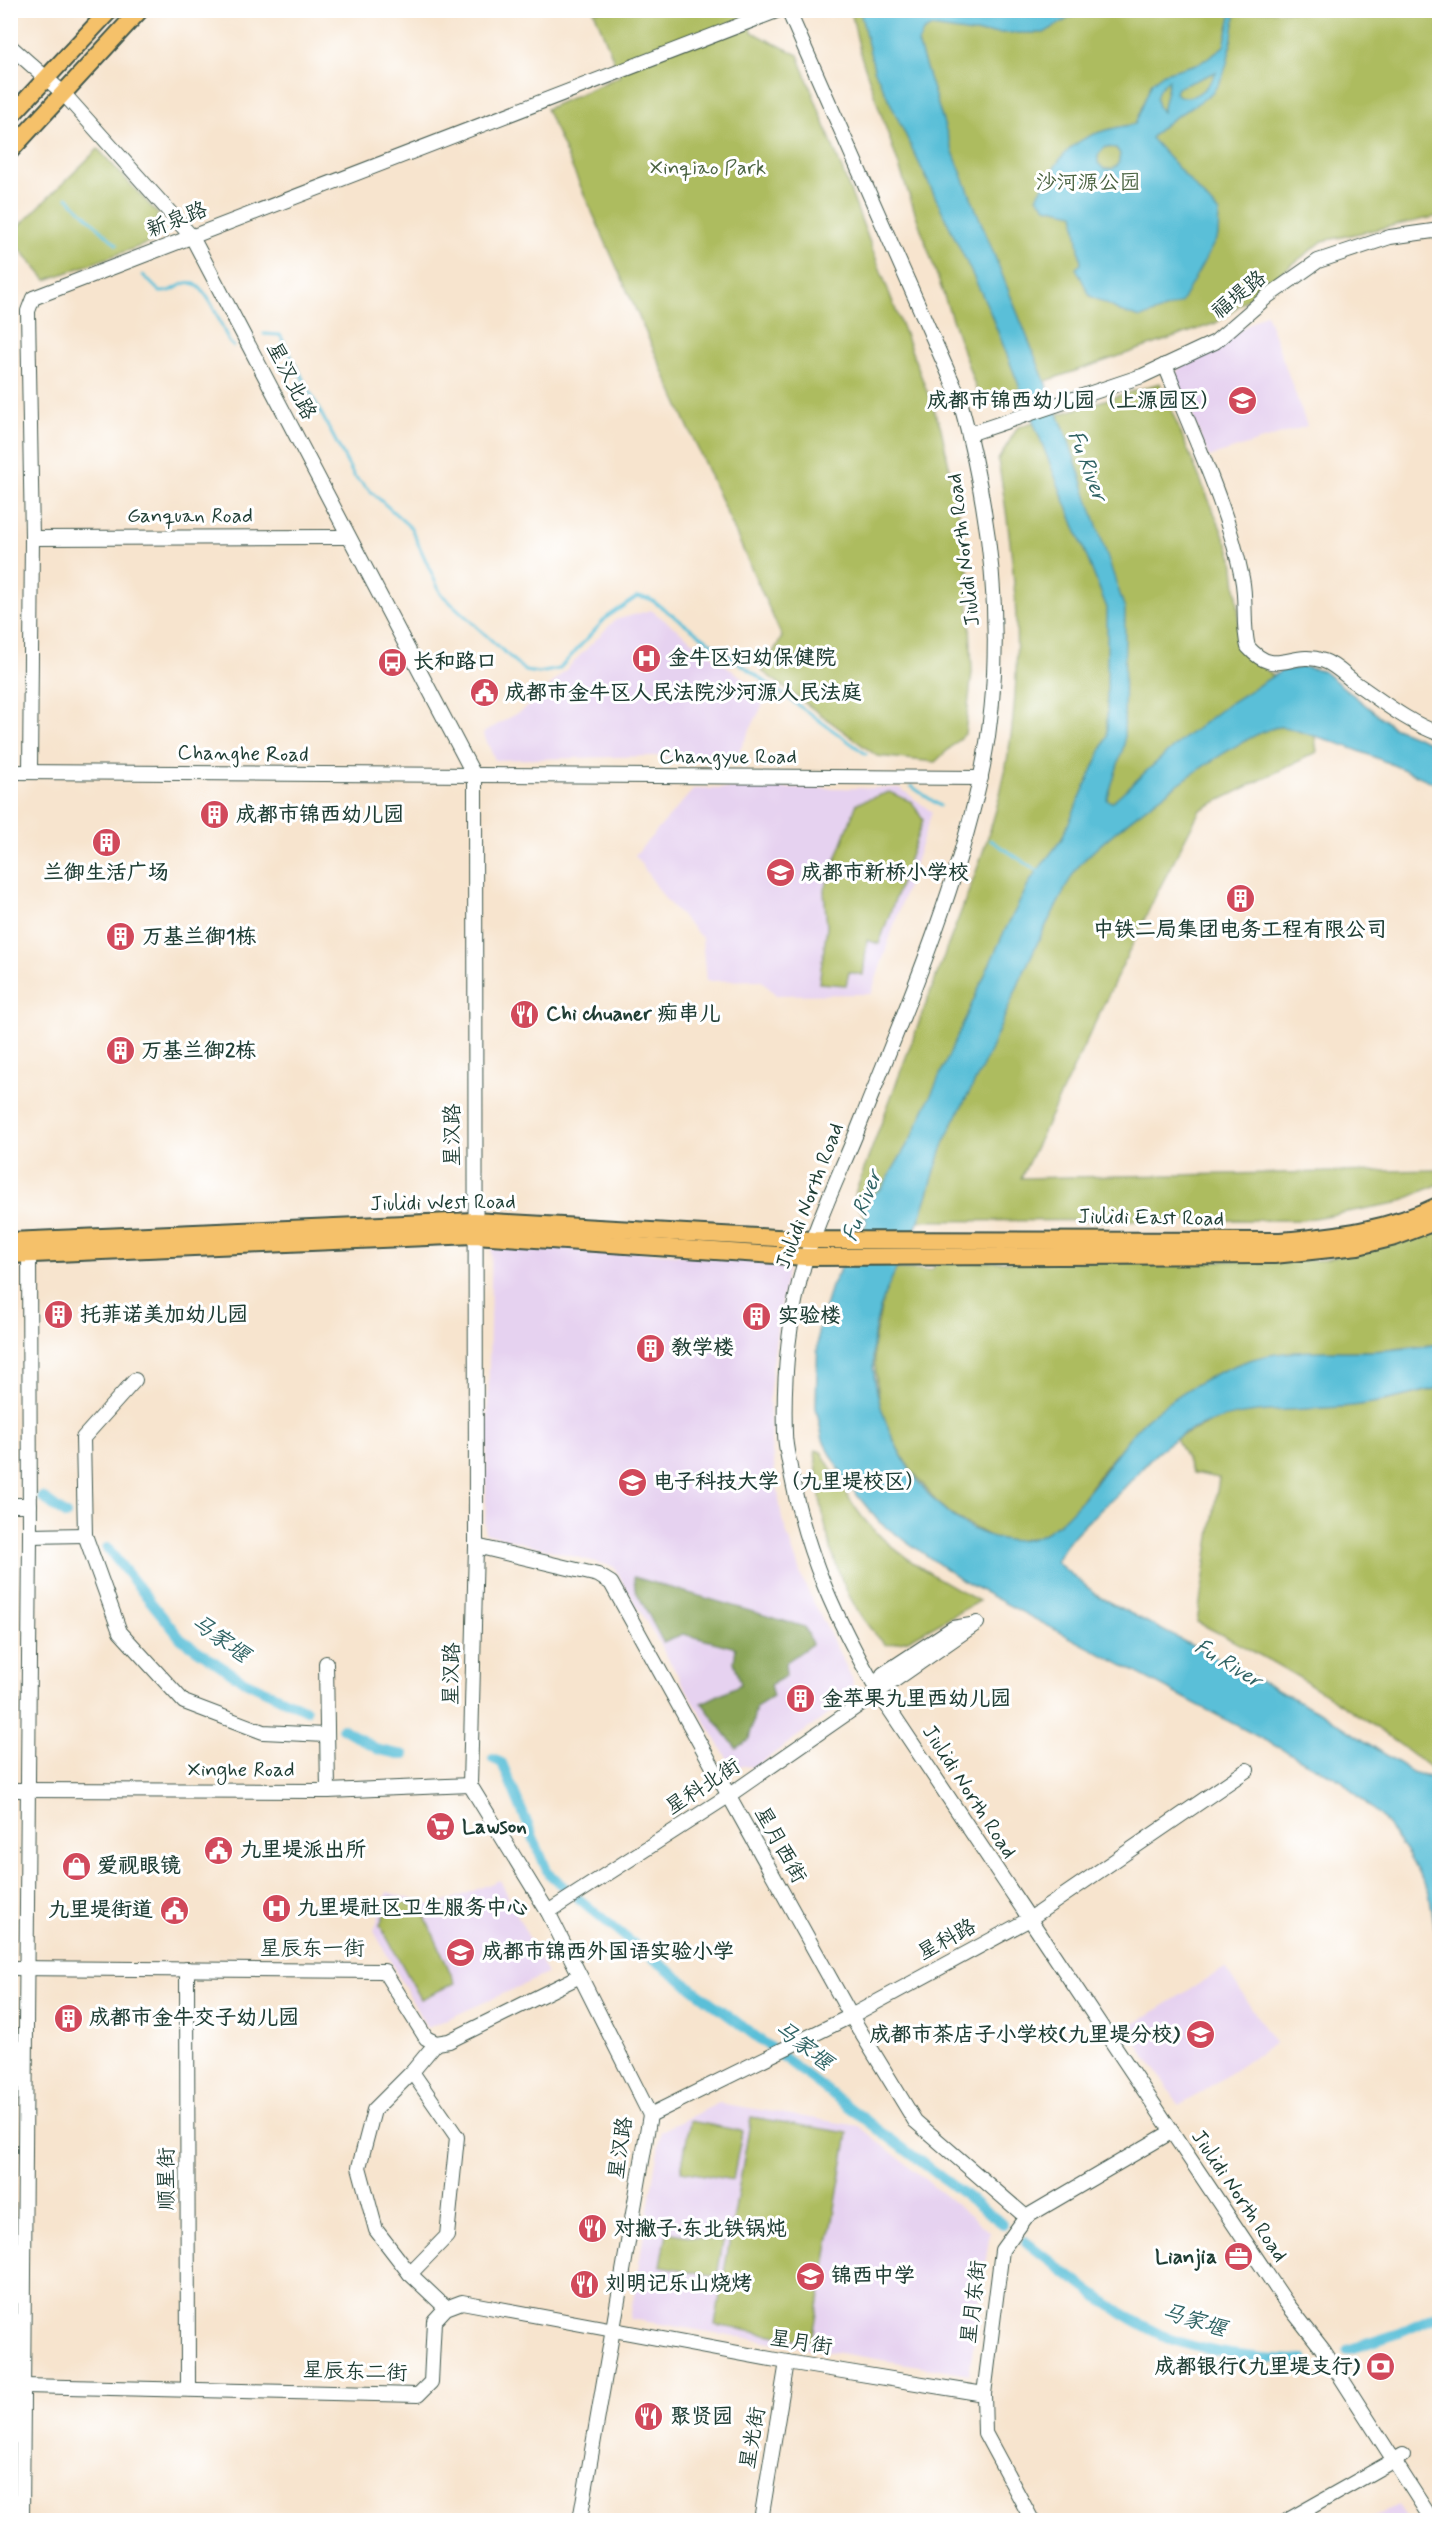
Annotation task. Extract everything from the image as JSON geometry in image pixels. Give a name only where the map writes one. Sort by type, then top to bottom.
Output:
[{"type":"main road","points":[[10,117],[110,10]]},
{"type":"main road","points":[[10,150],[140,10]]},
{"type":"main road","name":"Jiulidi East Road","points":[[858,1238],[1280,1241],[1338,1236],[1387,1226],[1440,1205]]},
{"type":"main road","points":[[474,1228],[806,1257],[915,1258],[1044,1254],[1274,1255],[1358,1246],[1395,1237],[1440,1220]]},
{"type":"main road","name":"Jiulidi West Road","points":[[29,1248],[474,1228],[812,1240],[858,1238]]},
{"type":"main road","points":[[10,1241],[29,1248]]},
{"type":"main road","points":[[10,1255],[29,1248]]},
{"type":"street","name":"新泉路","points":[[30,772],[32,538],[28,312],[33,298],[778,10]]},
{"type":"street","name":"Jiulidi North Road","points":[[788,10],[959,397],[969,434],[983,508],[996,612],[993,693],[981,778],[958,862],[909,1001],[812,1240],[799,1282],[788,1356],[785,1435],[797,1506],[816,1570],[842,1630],[878,1692],[1028,1920],[1285,2301],[1398,2458],[1431,2520]]},
{"type":"street","name":"星汉北路","points":[[10,46],[64,94],[192,237],[475,777]]},
{"type":"street","name":"福堤路","points":[[969,434],[1067,403],[1165,365],[1215,342],[1268,296],[1318,261],[1390,237],[1440,230]]},
{"type":"street","points":[[1165,365],[1204,462],[1236,556],[1242,579],[1248,647],[1265,662],[1276,663],[1305,657],[1325,661],[1415,725],[1440,734]]},
{"type":"street","name":"Ganquan Road","points":[[32,538],[348,537]]},
{"type":"street","name":"Changhe Road","points":[[10,772],[475,777]]},
{"type":"street","name":"Changyue Road","points":[[475,777],[981,778]]},
{"type":"street","name":"星汉路","points":[[475,777],[476,1546],[470,1785],[548,1912],[650,2115],[580,2520]]},
{"type":"street","points":[[22,2520],[30,1536],[29,1248]]},
{"type":"street","points":[[135,1380],[83,1438],[85,1535],[120,1632],[184,1702],[262,1732],[326,1735]]},
{"type":"street","points":[[10,1505],[30,1505]]},
{"type":"street","points":[[30,1536],[85,1535]]},
{"type":"street","name":"星月西街","points":[[476,1546],[598,1575],[611,1583],[851,2016],[915,2121],[1026,2217]]},
{"type":"street","name":"星科北街","points":[[548,1912],[728,1796],[942,1648],[977,1623],[952,1628],[883,1674],[878,1692]]},
{"type":"street","points":[[326,1663],[328,1791]]},
{"type":"street","name":"星科路","points":[[650,2115],[851,2016],[1028,1920],[1247,1770]]},
{"type":"street","name":"Xinghe Road","points":[[10,1790],[328,1791],[470,1785]]},
{"type":"street","name":"星辰东一街","points":[[10,1968],[384,1971],[426,2038],[436,2043]]},
{"type":"street","name":"顺星街","points":[[187,1969],[188,2388]]},
{"type":"street","points":[[580,1976],[449,2042],[436,2043],[412,2072],[374,2110],[359,2166],[376,2230],[410,2274],[446,2308],[462,2302],[612,2331]]},
{"type":"street","points":[[410,2274],[447,2236],[457,2137],[412,2072]]},
{"type":"street","name":"星月东街","points":[[1032,2520],[985,2433],[984,2394],[1002,2250],[1026,2217],[1171,2132]]},
{"type":"street","points":[[10,2280],[25,2284]]},
{"type":"street","name":"星辰东二街","points":[[24,2386],[418,2395],[431,2382],[434,2321],[446,2308]]},
{"type":"street","name":"星月街","points":[[612,2331],[984,2394]]},
{"type":"street","name":"星光街","points":[[760,2520],[787,2362]]},
{"type":"street","points":[[1288,2520],[1398,2458]]},
{"type":"shaded area","name":"成都市锦西幼儿园（上源园区）","points":[[1266,313],[1307,426],[1209,457],[1176,375],[1178,369]]},
{"type":"shaded area","name":"金牛区妇幼保健院","points":[[651,610],[767,696],[736,758],[653,756],[495,760],[483,733],[531,705],[615,620]]},
{"type":"shaded area","name":"成都市新桥小学校","points":[[900,788],[932,812],[871,994],[776,995],[761,980],[706,981],[702,938],[666,900],[635,855],[694,789]]},
{"type":"shaded area","name":"电子科技大学（九里堤校区）","points":[[492,1240],[789,1264],[778,1321],[769,1398],[771,1445],[782,1519],[803,1581],[853,1680],[851,1698],[755,1767],[731,1765],[614,1567],[485,1533]]},
{"type":"shaded area","name":"成都市锦西外国语实验小学","points":[[500,1880],[547,1974],[427,2028],[374,1931],[387,1892],[435,1906]]},
{"type":"shaded area","name":"成都市茶店子小学校(九里堤分校)","points":[[1225,1968],[1275,2043],[1180,2106],[1127,2028]]},
{"type":"shaded area","name":"锦西中学","points":[[719,2103],[859,2126],[990,2232],[969,2374],[630,2319],[661,2131]]},
{"type":"shaded area","points":[[10,2296],[13,2297],[11,2506]]},
{"type":"shaded area","points":[[1398,2505],[1408,2520],[1367,2520]]},
{"type":"green space","name":"Xinqiao Park","points":[[594,11],[745,11],[752,32],[798,55],[941,428],[967,553],[972,672],[965,734],[935,762],[877,756],[762,671],[782,637],[546,109],[620,76]]},
{"type":"green space","name":"沙河源公园","points":[[851,11],[1439,11],[1439,216],[1323,241],[1216,323],[981,403],[861,56]]},
{"type":"green space","points":[[98,149],[158,214],[149,243],[46,280],[11,238],[11,234]]},
{"type":"green space","points":[[1160,383],[1233,558],[1239,615],[1237,639],[1248,657],[1310,703],[1317,752],[1200,810],[1156,895],[1021,1178],[1439,1170],[1439,1184],[1396,1203],[1303,1220],[866,1221],[854,1196],[982,854],[995,814],[1008,753],[1014,711],[1016,627],[1010,543],[998,460],[1018,427]]},
{"type":"green space","points":[[889,792],[912,802],[923,820],[879,944],[867,940],[863,975],[849,972],[846,985],[819,983],[827,927],[824,891],[857,803]]},
{"type":"green space","points":[[1439,1227],[1439,1344],[1375,1351],[1311,1352],[1145,1420],[1105,1467],[1067,1519],[1042,1536],[1012,1542],[989,1536],[956,1518],[936,1501],[906,1463],[890,1434],[880,1407],[873,1346],[884,1294],[896,1269],[931,1270],[939,1262],[1325,1260]]},
{"type":"green space","points":[[1439,1388],[1439,1780],[1435,1780],[1433,1770],[1376,1727],[1290,1672],[1197,1622],[1219,1478],[1193,1473],[1176,1438],[1230,1414],[1282,1408],[1341,1407],[1385,1401]]},
{"type":"green space","points":[[815,1450],[821,1452],[863,1518],[888,1543],[917,1565],[979,1601],[908,1640],[886,1645],[868,1626],[842,1580],[826,1529]]},
{"type":"green space","points":[[634,1577],[805,1627],[812,1644],[785,1663],[786,1676],[770,1685],[773,1696],[756,1707],[749,1740],[736,1748],[702,1703],[741,1684],[734,1662],[736,1648],[683,1634],[663,1642],[635,1589]]},
{"type":"green space","points":[[391,1897],[422,1909],[455,1983],[421,1999],[380,1925]]},
{"type":"green space","points":[[751,2117],[848,2133],[812,2342],[715,2325]]},
{"type":"green space","points":[[690,2121],[742,2131],[733,2180],[681,2171]]},
{"type":"green space","points":[[667,2232],[723,2242],[717,2276],[661,2266]]},
{"type":"water","points":[[860,11],[1081,11],[1044,33],[972,33],[931,27],[923,32],[918,43],[953,152],[1068,439],[1125,609],[1124,745],[1107,800],[1112,802],[1179,742],[1227,705],[1281,671],[1303,667],[1323,671],[1393,727],[1439,746],[1439,785],[1356,750],[1292,729],[1279,727],[1261,733],[1206,765],[1142,810],[1092,852],[1078,867],[1039,939],[988,1056],[947,1136],[917,1225],[884,1298],[873,1344],[874,1374],[880,1405],[892,1437],[908,1466],[928,1493],[951,1515],[978,1532],[1007,1540],[1029,1539],[1050,1530],[1068,1515],[1133,1433],[1149,1417],[1185,1391],[1211,1376],[1253,1359],[1282,1353],[1380,1351],[1439,1344],[1439,1388],[1353,1406],[1276,1410],[1236,1415],[1196,1427],[1176,1438],[1153,1456],[1120,1492],[1076,1533],[1056,1562],[1101,1598],[1323,1714],[1412,1772],[1439,1780],[1439,1956],[1429,1892],[1408,1855],[1382,1818],[1342,1781],[963,1581],[879,1522],[845,1480],[823,1440],[816,1408],[818,1331],[831,1286],[866,1224],[865,1200],[882,1188],[913,1135],[1004,932],[1032,878],[1061,840],[1107,737],[1107,608],[988,307],[874,69]]},
{"type":"water","points":[[1232,11],[1236,11],[1229,57],[1221,80],[1215,89],[1151,138],[1219,213],[1218,236],[1181,303],[1141,318],[1124,313],[1090,296],[1076,268],[1081,264],[1074,213],[1046,207],[1037,197],[1056,165],[1075,145],[1099,132],[1135,124],[1152,82],[1164,73],[1200,63],[1224,46]],"holes":[[[1216,72],[1199,93],[1187,97],[1175,93],[1177,88]],[[1169,80],[1162,112],[1156,99],[1158,91]],[[1105,147],[1116,148],[1120,154],[1118,165],[1112,169],[1104,169],[1098,163],[1098,155]]]},
{"type":"waterway","points":[[67,197],[117,245]]},
{"type":"waterway","points":[[143,275],[160,292],[172,290],[186,283],[193,283],[200,288],[212,305],[233,346]]},
{"type":"waterway","points":[[264,334],[280,335],[354,476],[411,528],[441,594],[525,671],[539,673],[559,669],[607,617],[637,597],[650,599],[866,754]]},
{"type":"waterway","points":[[911,786],[940,806]]},
{"type":"waterway","points":[[990,840],[1041,873]]},
{"type":"waterway","name":"马家堰","points":[[42,1497],[66,1515]]},
{"type":"waterway","name":"马家堰","points":[[107,1548],[181,1639],[240,1679],[306,1710]]},
{"type":"waterway","name":"马家堰","points":[[342,1728],[379,1750],[404,1755]]},
{"type":"waterway","name":"马家堰","points":[[493,1759],[502,1763],[548,1873],[565,1888]]},
{"type":"waterway","name":"马家堰","points":[[579,1899],[630,1941],[1003,2224]]},
{"type":"waterway","name":"马家堰","points":[[1026,2242],[1108,2304],[1162,2335],[1194,2346],[1232,2354],[1305,2360]]},
{"type":"waterway","name":"马家堰","points":[[1347,2350],[1400,2333],[1440,2315]]},
{"type":"place","name":"成都市锦西幼儿园（上源园区）","points":[[1242,401]]},
{"type":"place","name":"金牛区妇幼保健院","points":[[647,658]]},
{"type":"place","name":"长和路口","points":[[392,662]]},
{"type":"place","name":"成都市金牛区人民法院沙河源人民法庭","points":[[484,693]]},
{"type":"place","name":"成都市锦西幼儿园","points":[[215,815]]},
{"type":"place","name":"兰御生活广场","points":[[106,842]]},
{"type":"place","name":"成都市新桥小学校","points":[[780,873]]},
{"type":"place","name":"中铁二局集团电务工程有限公司","points":[[1240,899]]},
{"type":"place","name":"万基兰御1栋","points":[[121,937]]},
{"type":"place","name":"Chi chuaner 痴串儿","points":[[525,1014]]},
{"type":"place","name":"万基兰御2栋","points":[[120,1051]]},
{"type":"place","name":"托菲诺美加幼儿园","points":[[59,1315]]},
{"type":"place","name":"实验楼","points":[[757,1316]]},
{"type":"place","name":"教学楼","points":[[650,1348]]},
{"type":"place","name":"电子科技大学（九里堤校区）","points":[[632,1482]]},
{"type":"place","name":"金苹果九里西幼儿园","points":[[801,1699]]},
{"type":"place","name":"Lawson","points":[[441,1827]]},
{"type":"place","name":"九里堤派出所","points":[[219,1850]]},
{"type":"place","name":"爱视眼镜","points":[[76,1866]]},
{"type":"place","name":"九里堤社区卫生服务中心","points":[[276,1908]]},
{"type":"place","name":"九里堤街道","points":[[174,1910]]},
{"type":"place","name":"成都市锦西外国语实验小学","points":[[461,1952]]},
{"type":"place","name":"成都市金牛交子幼儿园","points":[[68,2018]]},
{"type":"place","name":"成都市茶店子小学校(九里堤分校)","points":[[1201,2035]]},
{"type":"place","name":"对撇子·东北铁锅炖","points":[[593,2229]]},
{"type":"place","name":"Lianjia","points":[[1238,2257]]},
{"type":"place","name":"锦西中学","points":[[810,2276]]},
{"type":"place","name":"刘明记乐山烧烤","points":[[584,2284]]},
{"type":"place","name":"成都银行(九里堤支行)","points":[[1381,2367]]},
{"type":"place","name":"聚贤园","points":[[649,2417]]},
{"type":"water label","name":"Fu River","points":[[1087,466]]},
{"type":"water label","name":"Fu River","points":[[863,1206]]},
{"type":"water label","name":"Fu River","points":[[1228,1664]]}]
